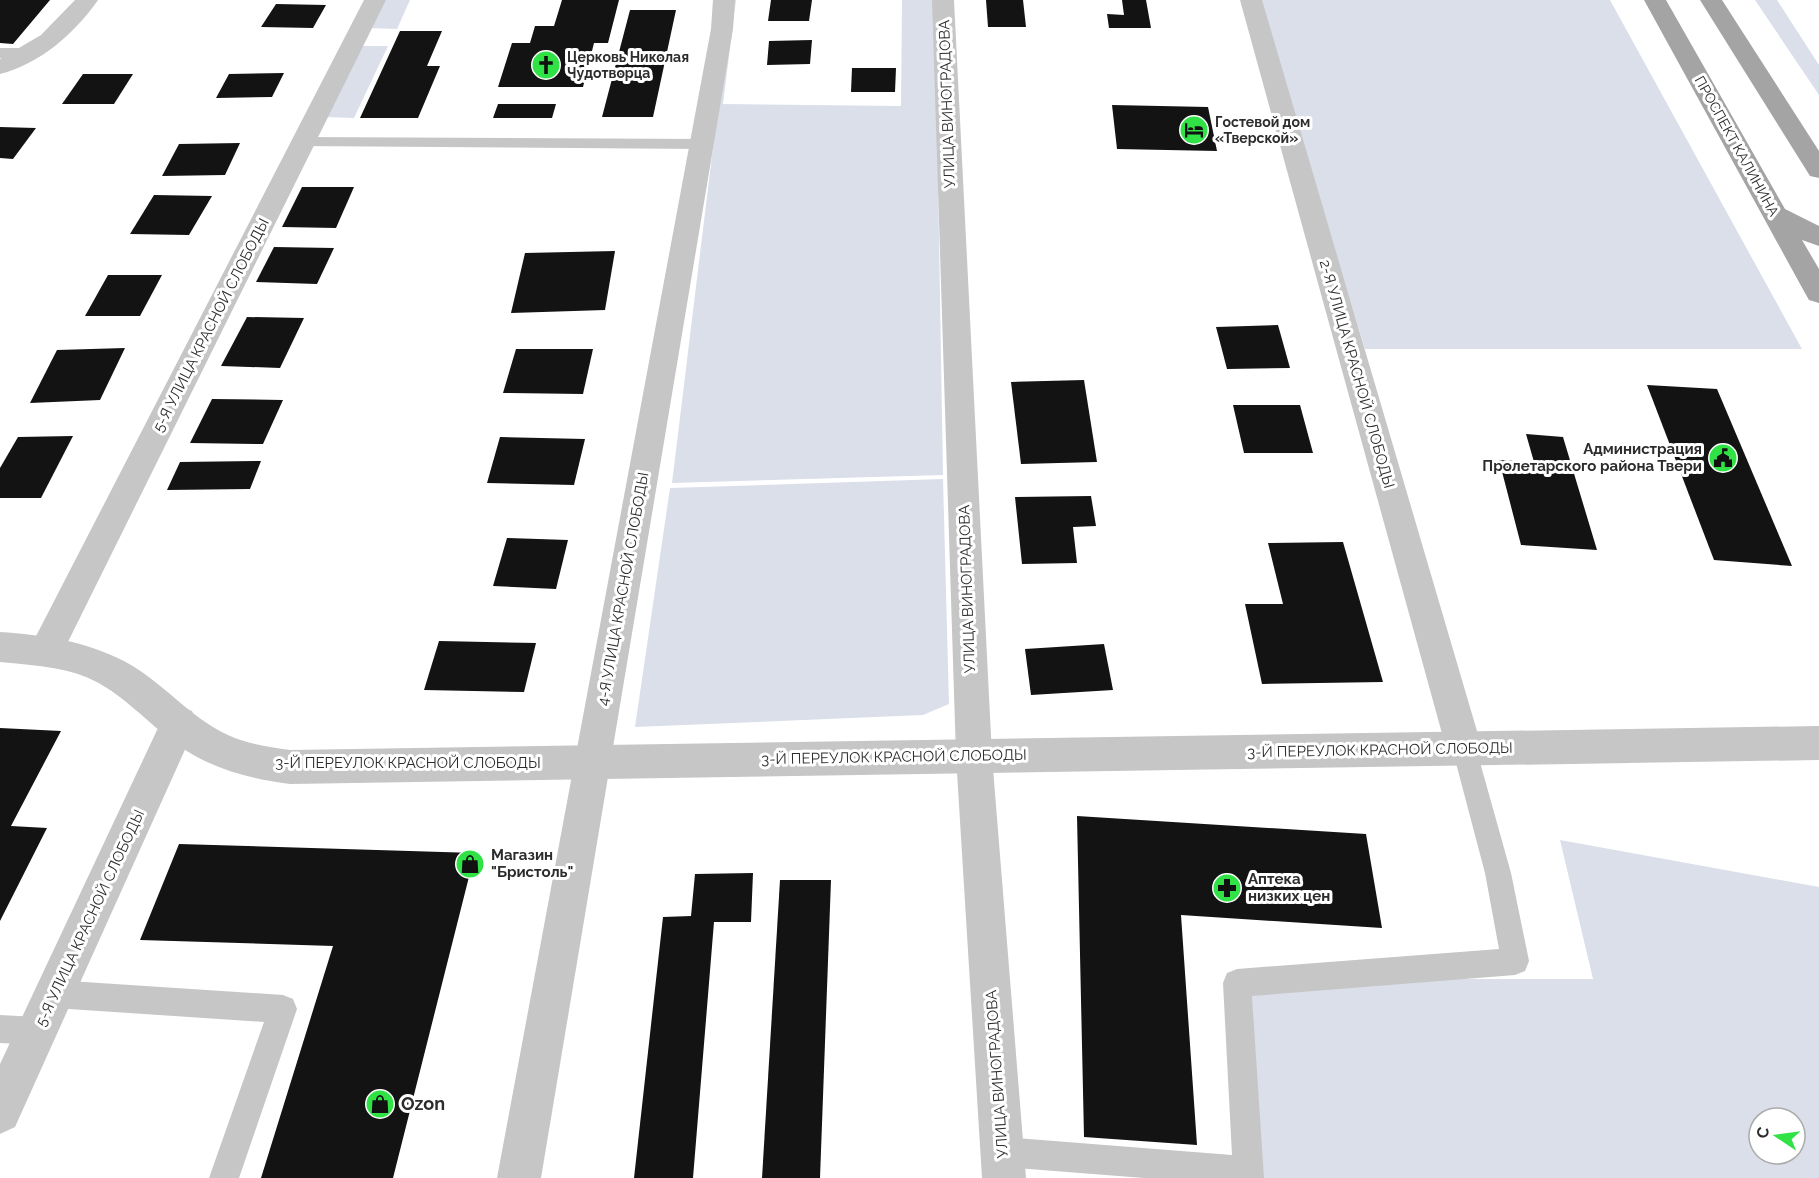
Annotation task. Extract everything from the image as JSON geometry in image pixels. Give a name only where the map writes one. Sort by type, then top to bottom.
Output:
[{"type":"main road","name":"ПРОСПЕКТ КАЛИНИНА","points":[[1655,0],[1819,293]]},
{"type":"main road","points":[[1711,0],[1819,170]]},
{"type":"main road","points":[[1775,215],[1819,237]]},
{"type":"street","points":[[0,67],[50,42],[87,0]]},
{"type":"street","name":"5-Я УЛИЦА КРАСНОЙ СЛОБОДЫ","points":[[46,651],[375,0]]},
{"type":"street","name":"4-Я УЛИЦА КРАСНОЙ СЛОБОДЫ","points":[[519,1178],[702,144],[722,29],[724,0]]},
{"type":"street","name":"УЛИЦА ВИНОГРАДОВА","points":[[943,0],[974,756],[1003,1165]]},
{"type":"street","name":"2-Я УЛИЦА КРАСНОЙ СЛОБОДЫ","points":[[1251,0],[1464,748]]},
{"type":"street","name":"3-Й ПЕРЕУЛОК КРАСНОЙ СЛОБОДЫ","points":[[0,647],[46,651],[80,659],[111,672],[137,689],[202,741],[258,762],[290,767],[1819,743]]},
{"type":"street","name":"5-Я УЛИЦА КРАСНОЙ СЛОБОДЫ","points":[[0,1112],[19,1030],[54,994],[179,723]]},
{"type":"lane","points":[[0,53],[32,53]]},
{"type":"lane","points":[[303,142],[702,144]]},
{"type":"lane","points":[[1003,1165],[1249,1175],[1237,983],[1515,962],[1498,873],[1464,748]]},
{"type":"lane","points":[[54,994],[283,1009],[224,1178]]},
{"type":"shaded area","points":[[380,0],[410,0],[397,29],[366,28]]},
{"type":"shaded area","points":[[731,0],[736,0],[723,104],[901,106],[902,0],[935,0],[943,475],[672,483]]},
{"type":"shaded area","points":[[1260,0],[1610,0],[1802,349],[1365,349]]},
{"type":"shaded area","points":[[1755,0],[1777,0],[1819,65],[1819,95]]},
{"type":"shaded area","points":[[359,46],[388,46],[354,118],[324,117]]},
{"type":"shaded area","points":[[943,479],[949,704],[923,715],[635,727],[670,488]]},
{"type":"shaded area","points":[[1560,840],[1819,887],[1819,1178],[1259,1178],[1237,979],[1593,979]]},
{"type":"building","points":[[0,0],[50,0],[13,44],[0,43]]},
{"type":"building","name":"Церковь Николая Чудотворца","points":[[562,0],[619,0],[608,43],[594,43],[583,87],[498,87],[512,43],[530,43],[535,26],[554,26]]},
{"type":"building","points":[[771,0],[812,0],[809,21],[768,21]]},
{"type":"building","points":[[986,0],[1023,0],[1026,27],[988,27]]},
{"type":"building","points":[[1122,0],[1146,0],[1151,28],[1109,28],[1107,14],[1124,15]]},
{"type":"building","points":[[276,4],[326,5],[313,28],[261,27]]},
{"type":"building","points":[[630,10],[676,10],[653,117],[602,117]]},
{"type":"building","points":[[400,31],[442,31],[427,66],[440,66],[418,118],[360,118]]},
{"type":"building","points":[[812,40],[810,64],[767,65],[769,41]]},
{"type":"building","points":[[852,68],[896,68],[895,92],[851,92]]},
{"type":"building","points":[[284,73],[272,97],[216,98],[229,74]]},
{"type":"building","points":[[83,74],[133,74],[114,104],[62,104]]},
{"type":"building","points":[[498,104],[556,104],[552,118],[493,118]]},
{"type":"building","points":[[1112,105],[1208,107],[1217,151],[1117,149]]},
{"type":"building","points":[[0,127],[36,128],[13,159],[0,158]]},
{"type":"building","points":[[240,143],[225,175],[162,176],[179,144]]},
{"type":"building","points":[[302,187],[354,187],[336,228],[282,227]]},
{"type":"building","points":[[154,195],[212,196],[189,235],[130,234]]},
{"type":"building","points":[[274,247],[334,248],[317,284],[256,282]]},
{"type":"building","points":[[615,251],[605,310],[511,313],[525,253]]},
{"type":"building","points":[[108,275],[162,275],[140,316],[85,316]]},
{"type":"building","points":[[247,317],[304,318],[280,368],[221,366]]},
{"type":"building","points":[[1278,325],[1290,368],[1227,369],[1216,327]]},
{"type":"building","points":[[125,348],[100,400],[30,403],[57,350]]},
{"type":"building","points":[[516,349],[593,349],[583,394],[503,393]]},
{"type":"building","points":[[1084,380],[1097,462],[1021,464],[1011,382]]},
{"type":"building","points":[[1647,385],[1717,389],[1792,566],[1714,560]]},
{"type":"building","points":[[212,399],[283,400],[263,444],[190,443]]},
{"type":"building","points":[[1233,405],[1300,405],[1313,453],[1244,453]]},
{"type":"building","points":[[1526,434],[1563,437],[1597,550],[1521,545],[1499,460],[1534,462]]},
{"type":"building","points":[[73,436],[41,498],[0,498],[0,468],[18,437]]},
{"type":"building","points":[[500,437],[585,439],[574,485],[487,483]]},
{"type":"building","points":[[261,461],[250,489],[167,490],[180,462]]},
{"type":"building","points":[[1091,496],[1096,526],[1073,527],[1077,563],[1022,564],[1015,497]]},
{"type":"building","points":[[507,538],[568,540],[556,589],[493,586]]},
{"type":"building","points":[[1343,542],[1383,682],[1262,684],[1245,604],[1283,604],[1268,543]]},
{"type":"building","points":[[439,641],[536,643],[524,692],[424,690]]},
{"type":"building","points":[[1104,644],[1113,690],[1031,695],[1025,649]]},
{"type":"building","points":[[0,728],[61,731],[11,826],[47,828],[0,921]]},
{"type":"building","points":[[1077,816],[1366,834],[1382,928],[1181,915],[1197,1145],[1084,1137]]},
{"type":"building","points":[[179,844],[475,853],[393,1178],[261,1178],[333,946],[140,940]]},
{"type":"building","points":[[753,873],[751,922],[714,922],[693,1178],[634,1178],[663,917],[691,916],[695,874]]},
{"type":"building","points":[[780,880],[831,880],[820,1178],[762,1178]]},
{"type":"place","name":"Церковь Николая Чудотворца","points":[[546,65]]},
{"type":"place","name":"Гостевой дом «Тверской»","points":[[1194,130]]},
{"type":"place","name":"Администрация Пролетарского района Твери","points":[[1723,458]]},
{"type":"place","name":"Магазин \"Бристоль\"","points":[[470,864]]},
{"type":"place","name":"Аптека низких цен","points":[[1227,888]]},
{"type":"place","name":"Ozon","points":[[380,1104]]}]
